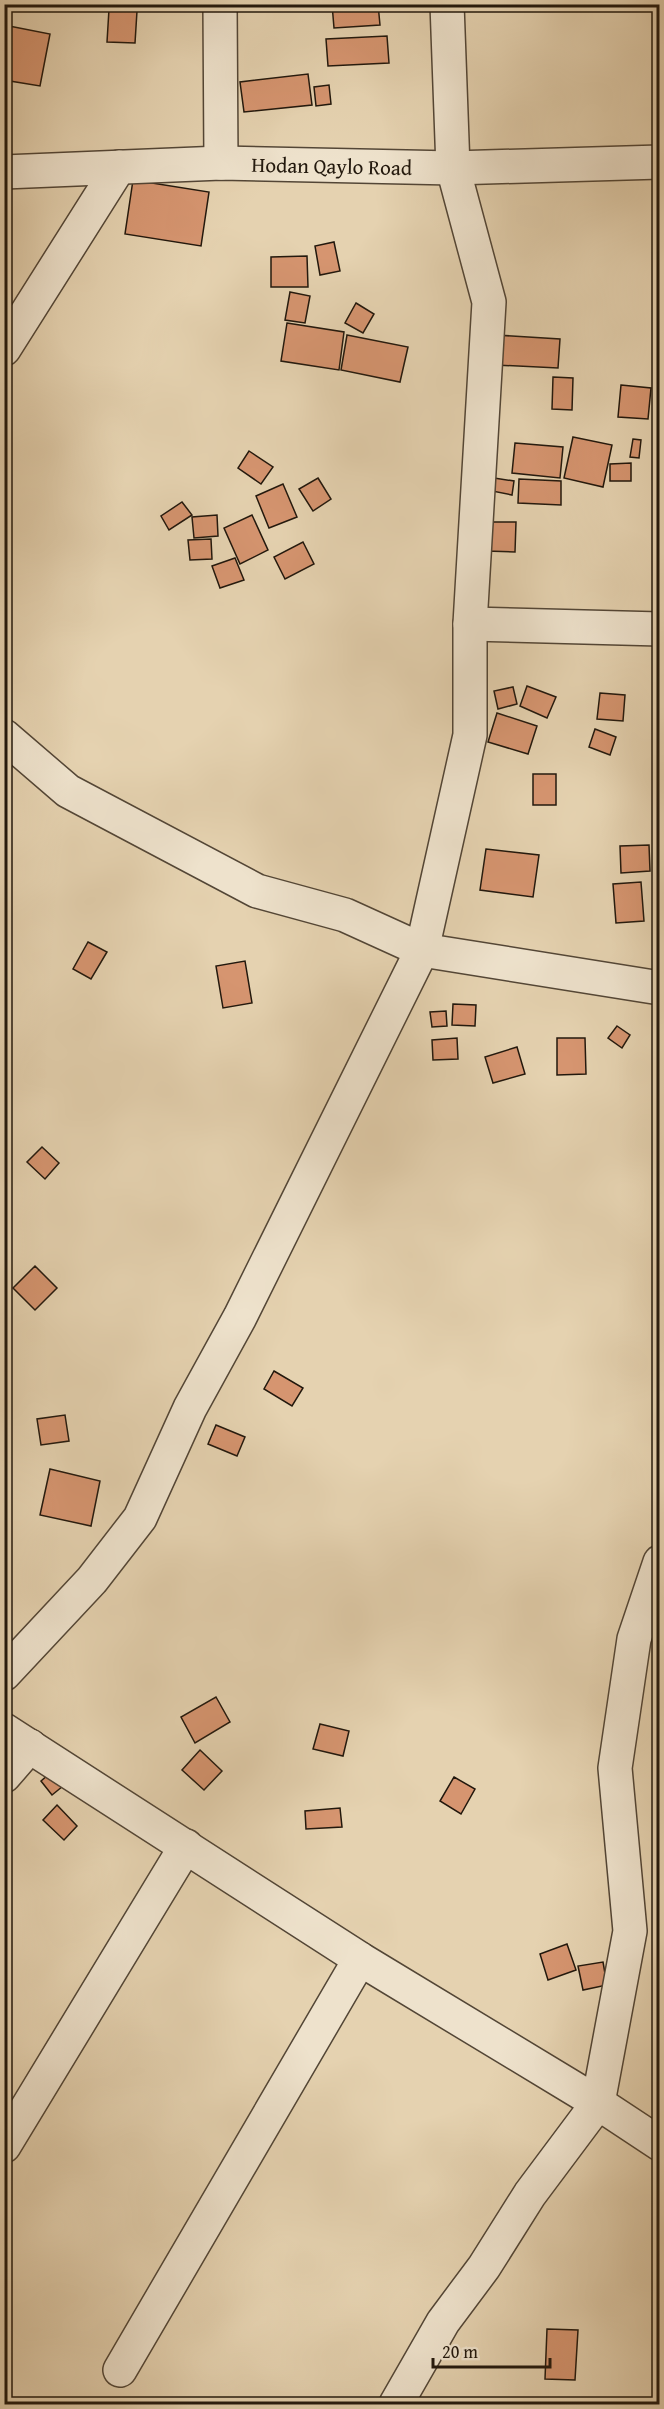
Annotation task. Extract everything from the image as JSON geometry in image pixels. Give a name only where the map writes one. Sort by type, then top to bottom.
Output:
[{"type":"street","points":[[220,4],[220,163]]},
{"type":"street","points":[[4,1674],[92,1580],[140,1518],[189,1408],[240,1317],[422,950],[470,735],[470,624],[489,302],[453,168],[447,4]]},
{"type":"street","name":"Hodan Qaylo Road","points":[[4,172],[220,163],[453,168],[660,162]]},
{"type":"street","points":[[4,348],[119,167]]},
{"type":"street","points":[[470,624],[660,628]]},
{"type":"street","points":[[4,736],[68,791],[257,891],[345,915],[422,950],[660,988]]},
{"type":"street","points":[[396,2404],[443,2322],[484,2267],[530,2194],[598,2103],[630,1931],[615,1768],[634,1639],[660,1562]]},
{"type":"street","points":[[4,1776],[17,1738],[360,1959],[598,2103],[660,2144]]},
{"type":"street","points":[[4,2146],[186,1846]]},
{"type":"street","points":[[120,2370],[360,1959]]},
{"type":"building","points":[[332,4],[378,4],[380,25],[334,28]]},
{"type":"building","points":[[109,9],[137,11],[135,43],[107,42]]},
{"type":"building","points":[[4,25],[50,34],[40,86],[4,80]]},
{"type":"building","points":[[387,36],[389,63],[328,66],[326,39]]},
{"type":"building","points":[[308,74],[312,105],[244,112],[240,82]]},
{"type":"building","points":[[329,85],[331,104],[316,106],[314,87]]},
{"type":"building","points":[[133,180],[209,192],[201,246],[125,234]]},
{"type":"building","points":[[334,242],[340,271],[320,275],[315,246]]},
{"type":"building","points":[[307,256],[308,287],[271,287],[271,257]]},
{"type":"building","points":[[290,292],[310,296],[305,323],[285,320]]},
{"type":"building","points":[[356,303],[374,314],[363,333],[345,323]]},
{"type":"building","points":[[287,323],[344,332],[339,370],[281,361]]},
{"type":"building","points":[[347,335],[408,347],[400,382],[341,370]]},
{"type":"building","points":[[496,335],[560,339],[558,368],[495,365]]},
{"type":"building","points":[[553,377],[573,378],[572,410],[552,409]]},
{"type":"building","points":[[621,385],[651,388],[648,419],[618,417]]},
{"type":"building","points":[[573,437],[612,445],[603,487],[564,478]]},
{"type":"building","points":[[633,439],[641,440],[639,458],[630,457]]},
{"type":"building","points":[[515,443],[563,447],[560,478],[512,473]]},
{"type":"building","points":[[249,451],[273,467],[261,484],[238,468]]},
{"type":"building","points":[[631,463],[631,481],[610,481],[610,464]]},
{"type":"building","points":[[318,478],[331,499],[313,511],[299,489]]},
{"type":"building","points":[[494,478],[514,481],[512,495],[492,491]]},
{"type":"building","points":[[519,479],[561,481],[561,505],[518,503]]},
{"type":"building","points":[[283,484],[297,517],[269,528],[256,496]]},
{"type":"building","points":[[182,502],[192,515],[169,530],[161,516]]},
{"type":"building","points":[[217,515],[218,536],[194,538],[192,517]]},
{"type":"building","points":[[252,515],[268,550],[240,564],[224,528]]},
{"type":"building","points":[[487,522],[516,522],[515,552],[486,551]]},
{"type":"building","points":[[211,539],[212,559],[190,560],[188,540]]},
{"type":"building","points":[[303,542],[314,564],[285,579],[274,557]]},
{"type":"building","points":[[235,558],[244,580],[220,588],[212,566]]},
{"type":"building","points":[[527,686],[556,697],[547,718],[520,706]]},
{"type":"building","points":[[513,687],[517,704],[498,709],[494,691]]},
{"type":"building","points":[[600,693],[625,695],[623,721],[597,719]]},
{"type":"building","points":[[497,713],[537,726],[528,754],[488,742]]},
{"type":"building","points":[[595,729],[616,737],[610,755],[589,747]]},
{"type":"building","points":[[533,774],[556,774],[556,805],[533,805]]},
{"type":"building","points":[[649,845],[650,871],[621,873],[620,846]]},
{"type":"building","points":[[486,849],[539,855],[533,897],[480,890]]},
{"type":"building","points":[[641,882],[644,921],[616,923],[613,884]]},
{"type":"building","points":[[88,942],[107,952],[91,979],[73,969]]},
{"type":"building","points":[[245,961],[252,1003],[223,1008],[216,966]]},
{"type":"building","points":[[453,1004],[476,1005],[475,1026],[452,1025]]},
{"type":"building","points":[[446,1011],[447,1026],[432,1027],[430,1012]]},
{"type":"building","points":[[617,1026],[630,1035],[622,1048],[608,1038]]},
{"type":"building","points":[[457,1038],[458,1059],[433,1060],[432,1040]]},
{"type":"building","points":[[557,1038],[585,1038],[586,1074],[557,1075]]},
{"type":"building","points":[[517,1047],[525,1074],[493,1083],[485,1057]]},
{"type":"building","points":[[42,1147],[59,1163],[45,1179],[27,1162]]},
{"type":"building","points":[[35,1266],[57,1288],[35,1310],[13,1288]]},
{"type":"building","points":[[274,1371],[303,1388],[292,1406],[264,1389]]},
{"type":"building","points":[[65,1415],[69,1441],[41,1445],[37,1419]]},
{"type":"building","points":[[216,1425],[245,1437],[237,1456],[208,1444]]},
{"type":"building","points":[[50,1469],[100,1481],[91,1526],[40,1515]]},
{"type":"building","points":[[216,1697],[230,1722],[195,1743],[181,1717]]},
{"type":"building","points":[[320,1724],[349,1731],[343,1756],[313,1749]]},
{"type":"building","points":[[200,1750],[222,1771],[204,1790],[182,1770]]},
{"type":"building","points":[[56,1768],[68,1782],[52,1795],[41,1781]]},
{"type":"building","points":[[454,1777],[475,1789],[461,1814],[440,1801]]},
{"type":"building","points":[[57,1805],[77,1826],[64,1840],[43,1820]]},
{"type":"building","points":[[340,1808],[342,1827],[306,1829],[305,1811]]},
{"type":"building","points":[[567,1944],[576,1970],[548,1980],[540,1954]]},
{"type":"building","points":[[603,1962],[607,1985],[583,1990],[578,1966]]},
{"type":"building","points":[[547,2329],[578,2330],[575,2380],[545,2379]]}]
